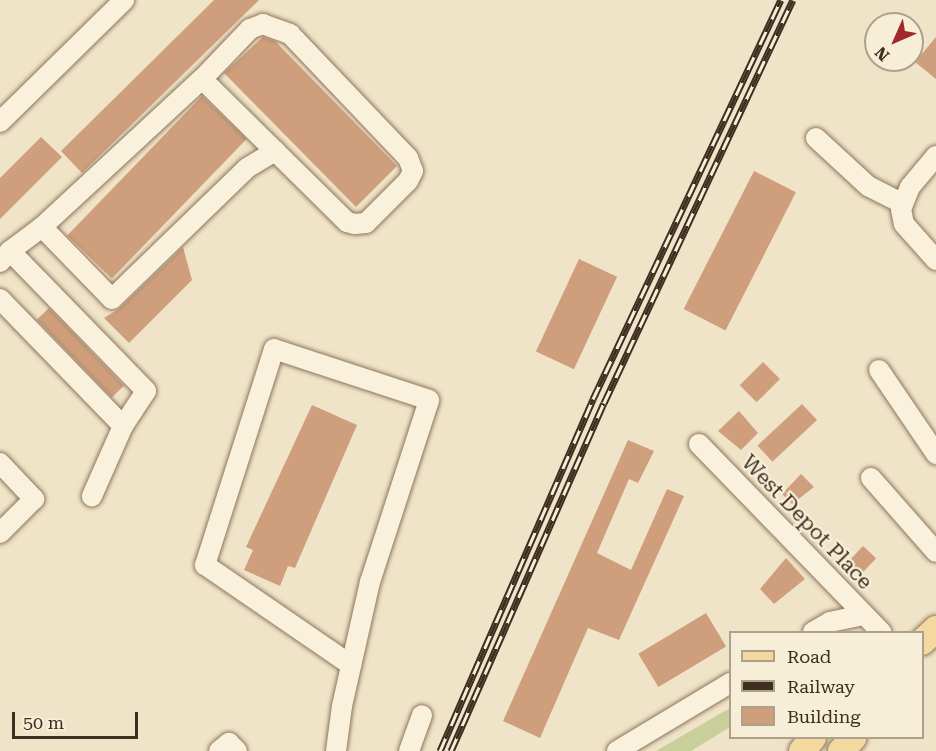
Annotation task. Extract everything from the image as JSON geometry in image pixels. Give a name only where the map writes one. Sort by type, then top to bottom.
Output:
[{"type":"main road","points":[[924,640],[936,629]]},
{"type":"main road","points":[[801,751],[812,739]]},
{"type":"main road","points":[[841,751],[852,739]]},
{"type":"street","points":[[0,122],[124,0]]},
{"type":"street","points":[[92,496],[123,426],[146,391],[5,256],[42,226],[202,79],[250,29],[263,24],[290,34],[408,158],[413,171],[408,181],[366,223],[347,222],[202,79]]},
{"type":"street","points":[[816,138],[868,186],[903,204]]},
{"type":"street","points":[[42,226],[112,299],[247,168],[275,151]]},
{"type":"street","points":[[936,156],[909,187],[903,204],[904,224],[936,260]]},
{"type":"street","points":[[0,299],[123,426]]},
{"type":"street","points":[[336,751],[351,665],[370,582],[429,400],[274,349],[205,564],[351,665]]},
{"type":"street","points":[[879,370],[936,454]]},
{"type":"street","name":"West Depot Place","points":[[699,444],[879,631]]},
{"type":"street","points":[[0,463],[34,499],[0,533]]},
{"type":"street","points":[[871,478],[936,552]]},
{"type":"street","points":[[816,631],[830,622],[862,615]]},
{"type":"street","points":[[617,751],[729,683]]},
{"type":"street","points":[[409,751],[422,715]]},
{"type":"street","points":[[219,751],[229,743],[237,751]]},
{"type":"green space","points":[[729,709],[729,728],[691,751],[656,751]]},
{"type":"building","points":[[214,0],[259,0],[82,173],[61,151]]},
{"type":"building","points":[[263,37],[275,41],[397,166],[356,207],[224,73]]},
{"type":"building","points":[[936,37],[936,79],[924,69],[924,51]]},
{"type":"building","points":[[202,96],[247,139],[112,279],[67,236]]},
{"type":"building","points":[[41,137],[62,157],[0,219],[0,178]]},
{"type":"building","points":[[754,171],[796,192],[726,330],[684,309]]},
{"type":"building","points":[[183,247],[192,280],[129,343],[104,318],[120,308]]},
{"type":"building","points":[[579,259],[617,277],[574,369],[536,351]]},
{"type":"building","points":[[49,308],[124,386],[112,397],[37,320]]},
{"type":"building","points":[[763,362],[780,379],[757,402],[740,385]]},
{"type":"building","points":[[802,404],[817,420],[772,462],[757,446]]},
{"type":"building","points":[[312,405],[357,425],[295,568],[288,566],[280,586],[244,570],[253,550],[246,547]]},
{"type":"building","points":[[739,411],[758,433],[741,450],[718,431]]},
{"type":"building","points":[[628,440],[654,451],[638,483],[629,479],[597,553],[631,570],[667,489],[684,496],[619,640],[588,628],[540,738],[503,721]]},
{"type":"building","points":[[801,474],[814,487],[792,504],[782,494]]},
{"type":"building","points":[[863,546],[876,558],[861,574],[848,562]]},
{"type":"building","points":[[786,558],[805,579],[774,604],[760,589]]},
{"type":"building","points":[[706,613],[726,646],[658,687],[638,654]]},
{"type":"railway","points":[[440,751],[593,399],[781,0]]},
{"type":"railway","points":[[451,751],[604,403],[793,0]]}]
